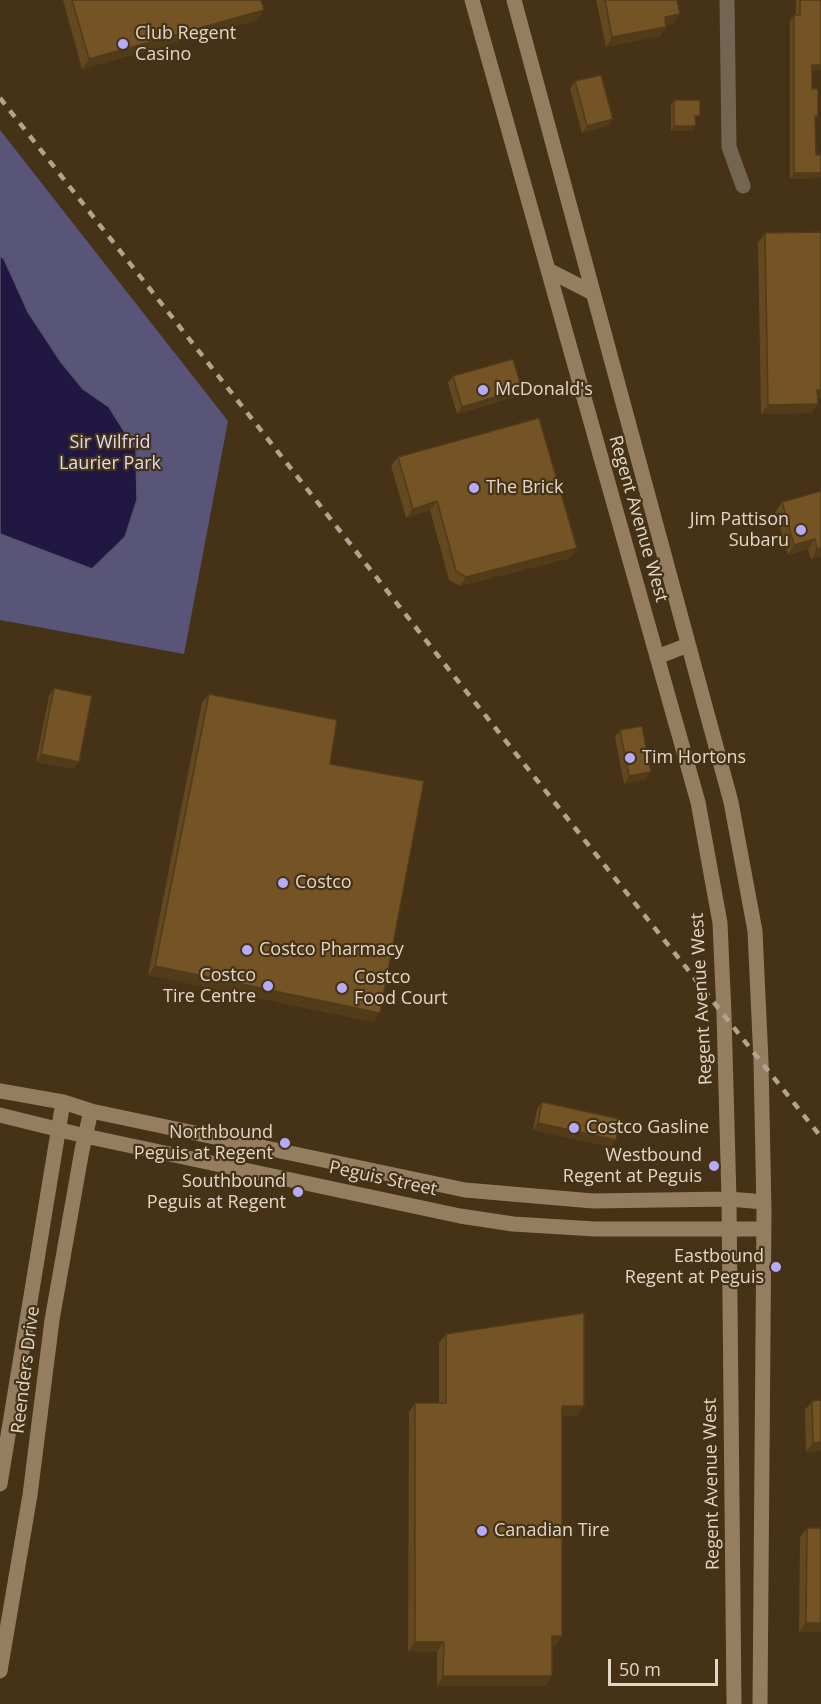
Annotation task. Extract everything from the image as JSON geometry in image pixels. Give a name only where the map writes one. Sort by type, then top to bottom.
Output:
[{"type":"main road","name":"Regent Avenue West","points":[[472,0],[698,802],[720,923],[729,1199],[734,1704]]},
{"type":"main road","name":"Regent Avenue West","points":[[514,0],[731,802],[755,930],[764,1202],[760,1704]]},
{"type":"main road","points":[[548,270],[593,293]]},
{"type":"main road","points":[[657,657],[688,645]]},
{"type":"main road","name":"Peguis Street","points":[[0,1091],[63,1102],[91,1111],[465,1190],[593,1201],[729,1199],[764,1202]]},
{"type":"main road","name":"Reenders Drive","points":[[0,1484],[63,1102]]},
{"type":"main road","name":"Reenders Drive","points":[[0,1671],[30,1496],[52,1320],[91,1111]]},
{"type":"main road","name":"Peguis Street","points":[[0,1115],[85,1136],[460,1216],[502,1222],[595,1229],[764,1229]]},
{"type":"street","points":[[727,0],[729,147],[743,186]]},
{"type":"green space","name":"Sir Wilfrid Laurier Park","points":[[0,130],[228,421],[184,654],[0,620]]},
{"type":"shaded area","points":[[0,256],[4,259],[28,312],[61,362],[83,389],[109,407],[136,450],[137,500],[125,537],[92,569],[0,534]]},
{"type":"building","name":"Club Regent Casino","points":[[72,0],[261,0],[264,10],[89,59]]},
{"type":"building","points":[[605,0],[677,0],[680,14],[665,17],[666,27],[612,37]]},
{"type":"building","points":[[800,0],[821,0],[821,65],[812,65],[812,89],[818,89],[818,116],[815,116],[816,155],[821,155],[821,173],[794,173],[794,15],[800,15]]},
{"type":"building","points":[[601,75],[613,119],[587,126],[575,81]]},
{"type":"building","points":[[674,100],[700,100],[700,116],[695,116],[696,126],[674,126]]},
{"type":"building","points":[[821,232],[821,390],[817,390],[818,404],[768,405],[765,233]]},
{"type":"building","name":"McDonald's","points":[[513,359],[522,389],[462,407],[453,376]]},
{"type":"building","name":"The Brick","points":[[539,418],[577,548],[466,577],[456,571],[437,501],[413,509],[398,457]]},
{"type":"building","name":"Jim Pattison Subaru","points":[[821,491],[821,548],[817,549],[815,539],[794,545],[782,502]]},
{"type":"building","points":[[54,688],[92,696],[79,762],[41,754]]},
{"type":"building","name":"Costco","points":[[209,694],[337,720],[330,764],[424,781],[380,1013],[155,966]]},
{"type":"building","name":"Tim Hortons","points":[[642,726],[651,772],[629,776],[620,730]]},
{"type":"building","points":[[542,1102],[620,1119],[616,1140],[538,1123]]},
{"type":"building","name":"Canadian Tire","points":[[584,1313],[584,1406],[562,1406],[562,1636],[552,1636],[552,1676],[443,1676],[444,1642],[415,1642],[415,1403],[446,1403],[446,1334]]},
{"type":"building","points":[[821,1400],[821,1442],[813,1443],[812,1401]]},
{"type":"building","points":[[807,1528],[821,1528],[821,1623],[806,1623]]},
{"type":"railway","points":[[0,98],[450,671],[821,1137]]},
{"type":"place","name":"Club Regent Casino","points":[[123,44]]},
{"type":"place","name":"McDonald's","points":[[483,390]]},
{"type":"place","name":"The Brick","points":[[474,488]]},
{"type":"place","name":"Jim Pattison Subaru","points":[[801,530]]},
{"type":"place","name":"Tim Hortons","points":[[630,758]]},
{"type":"place","name":"Costco","points":[[283,883]]},
{"type":"place","name":"Costco Pharmacy","points":[[247,950]]},
{"type":"place","name":"Costco Tire Centre","points":[[268,986]]},
{"type":"place","name":"Costco Food Court","points":[[342,988]]},
{"type":"place","name":"Costco Gasline","points":[[574,1128]]},
{"type":"place","name":"Northbound Peguis at Regent","points":[[285,1143]]},
{"type":"place","name":"Westbound Regent at Peguis","points":[[714,1166]]},
{"type":"place","name":"Southbound Peguis at Regent","points":[[298,1192]]},
{"type":"place","name":"Eastbound Regent at Peguis","points":[[776,1267]]},
{"type":"place","name":"Canadian Tire","points":[[482,1531]]}]
